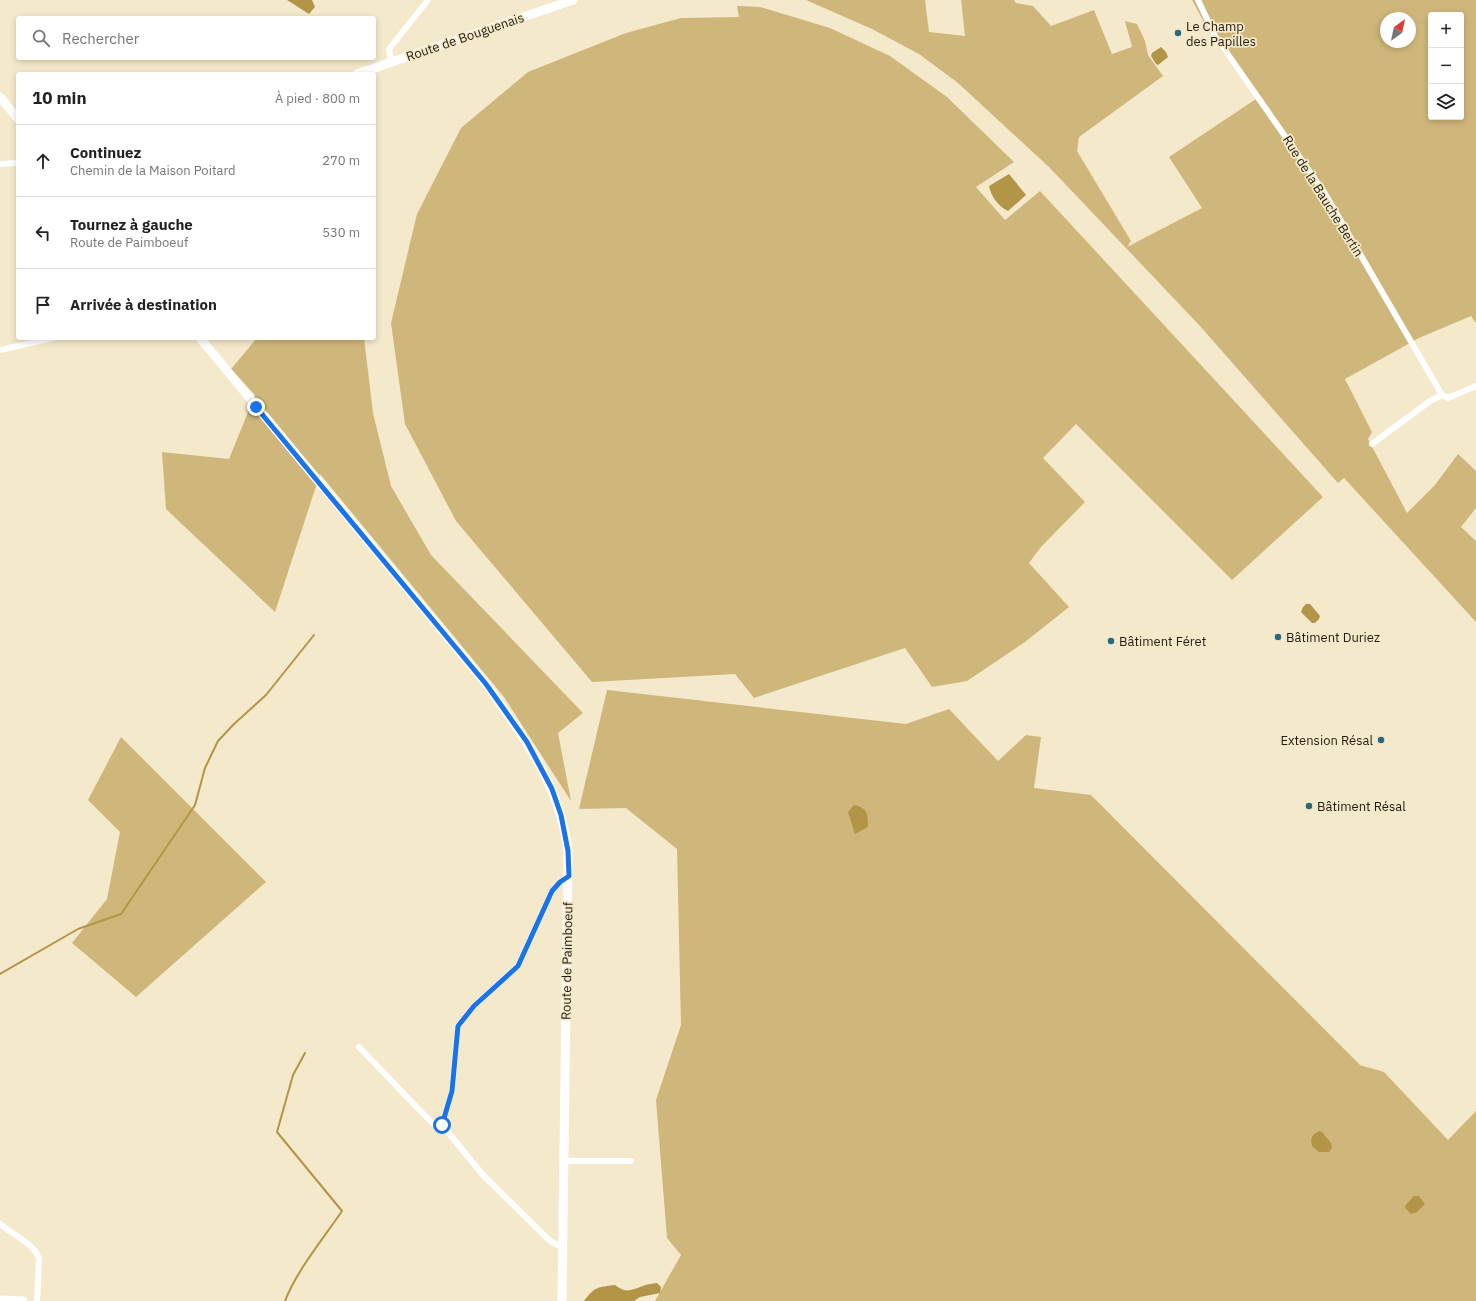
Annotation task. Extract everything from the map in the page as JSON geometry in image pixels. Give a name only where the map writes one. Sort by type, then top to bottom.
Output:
[{"type":"street","points":[[392,62],[389,49],[428,0]]},
{"type":"street","name":"Route de Bouguenais","points":[[363,72],[544,11],[570,0]]},
{"type":"street","name":"Rue de la Bauche Bertin","points":[[1198,0],[1216,36],[1324,192],[1442,395]]},
{"type":"street","points":[[0,97],[16,117]]},
{"type":"street","points":[[0,164],[16,163]]},
{"type":"street","points":[[0,350],[43,340]]},
{"type":"street","name":"Route de Paimboeuf","points":[[202,340],[486,684],[527,742],[552,789],[561,815],[568,851],[569,876],[562,1301]]},
{"type":"street","points":[[1372,444],[1430,401],[1442,395],[1448,398],[1476,386]]},
{"type":"street","points":[[442,1125],[452,1091],[458,1026],[474,1006],[518,966],[552,891],[560,882],[569,876]]},
{"type":"street","points":[[359,1047],[432,1123],[442,1125],[483,1175],[549,1240],[557,1245],[563,1245]]},
{"type":"street","points":[[564,1161],[631,1161]]},
{"type":"street","points":[[0,1224],[31,1246],[38,1255],[37,1301]]},
{"type":"street","points":[[0,1300],[23,1301]]},
{"type":"shaded area","points":[[287,0],[312,0],[315,7],[309,14]]},
{"type":"shaded area","points":[[806,0],[925,0],[929,32],[965,36],[961,0],[1014,0],[1016,3],[1033,6],[1051,26],[1094,10],[1112,54],[1132,47],[1125,21],[1137,24],[1145,41],[1148,55],[1163,76],[1079,137],[1077,151],[1131,241],[1127,247],[1202,208],[1169,157],[1256,99],[1213,39],[1192,0],[1476,0],[1476,323],[1471,316],[1419,338],[1345,379],[1372,432],[1368,439],[1407,513],[1435,485],[1458,454],[1476,471],[1476,508],[1461,527],[1476,541],[1476,622],[1344,478],[1338,483],[1200,326],[1050,168],[958,83],[919,54],[872,29]]},
{"type":"shaded area","points":[[737,6],[760,7],[830,28],[890,56],[947,97],[1014,162],[976,187],[1005,220],[1040,191],[1323,497],[1232,580],[1076,424],[1043,458],[1085,502],[1041,547],[1029,563],[1069,607],[1025,642],[967,681],[932,687],[905,648],[754,698],[735,674],[592,682],[456,521],[405,424],[391,323],[417,214],[461,128],[528,72],[626,33],[681,18],[739,17]]},
{"type":"shaded area","points":[[1161,47],[1166,52],[1168,57],[1158,65],[1151,56],[1152,53]]},
{"type":"shaded area","points":[[1009,174],[1026,195],[1008,211],[996,200],[991,193],[989,186]]},
{"type":"shaded area","points":[[255,340],[364,340],[373,413],[391,486],[431,555],[583,713],[558,733],[571,801],[504,697],[320,474],[275,612],[166,509],[162,452],[229,459],[255,395],[231,369]]},
{"type":"shaded area","points":[[1306,604],[1310,604],[1320,616],[1315,623],[1312,623],[1301,612]]},
{"type":"shaded area","points":[[607,690],[906,724],[949,709],[998,761],[1026,735],[1041,737],[1034,788],[1091,795],[1360,1065],[1384,1072],[1448,1140],[1476,1111],[1476,1301],[655,1301],[681,1255],[667,1238],[656,1100],[681,1025],[677,849],[626,808],[579,809]]},
{"type":"shaded area","points":[[121,737],[266,882],[136,997],[72,943],[107,899],[120,832],[88,800]]},
{"type":"shaded area","points":[[854,805],[865,810],[868,822],[868,827],[855,834],[848,812]]},
{"type":"shaded area","points":[[1319,1131],[1322,1132],[1331,1143],[1332,1148],[1329,1152],[1319,1152],[1312,1146],[1312,1137]]},
{"type":"shaded area","points":[[1414,1196],[1419,1196],[1425,1204],[1417,1212],[1411,1214],[1405,1206]]},
{"type":"shaded area","points":[[657,1283],[661,1287],[660,1293],[640,1297],[634,1301],[584,1301],[594,1290],[600,1287],[615,1285],[623,1290],[629,1290]]},
{"type":"waterway","points":[[0,974],[78,929],[121,914],[195,805],[205,768],[218,741],[234,724],[266,695],[314,635]]},
{"type":"waterway","points":[[285,1301],[303,1266],[342,1211],[277,1132],[293,1075],[305,1053]]},
{"type":"place","name":"Le Champ des Papilles","points":[[1178,33]]},
{"type":"place","name":"Bâtiment Duriez","points":[[1278,637]]},
{"type":"place","name":"Bâtiment Féret","points":[[1111,641]]},
{"type":"place","name":"Extension Résal","points":[[1381,740]]},
{"type":"place","name":"Bâtiment Résal","points":[[1309,806]]},
{"type":"route","points":[[256,407],[486,684],[527,742],[541,767],[552,789],[566,833],[569,876],[560,882],[552,891],[518,966],[474,1006],[458,1026],[452,1091],[442,1125]]}]
